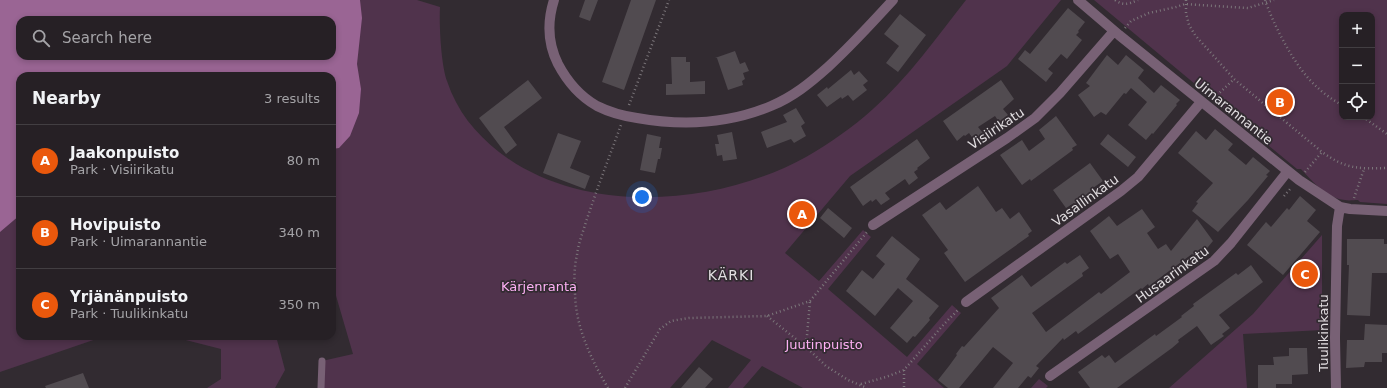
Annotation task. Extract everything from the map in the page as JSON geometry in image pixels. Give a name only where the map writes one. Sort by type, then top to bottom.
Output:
[{"type":"street","points":[[554,0],[549,24],[550,41],[554,54],[567,79],[586,99],[596,106],[625,116],[671,123],[712,122],[744,116],[772,106],[790,97],[816,77],[854,43],[893,0]]},
{"type":"street","name":"Uimarannantie","points":[[1078,0],[1116,33],[1299,180],[1340,207],[1387,211]]},
{"type":"street","name":"Visiirikatu","points":[[873,225],[1007,138],[1035,118],[1116,33]]},
{"type":"street","name":"Vasallinkatu","points":[[966,302],[1121,191],[1138,177],[1205,104]]},
{"type":"street","name":"Husaarinkatu","points":[[1050,376],[1214,261],[1231,243],[1288,171]]},
{"type":"street","name":"Tuulikinkatu","points":[[1336,388],[1335,322],[1337,226],[1340,207]]},
{"type":"lane","points":[[321,388],[322,361]]},
{"type":"path","points":[[608,388],[583,337],[575,294],[576,255],[592,205],[669,0]]},
{"type":"path","points":[[1115,0],[1122,4],[1138,0]]},
{"type":"path","points":[[1116,33],[1131,21],[1149,13],[1176,8],[1186,2],[1248,8],[1266,1],[1274,0]]},
{"type":"path","points":[[1266,1],[1286,45],[1306,75],[1324,94],[1339,103]]},
{"type":"path","points":[[1186,2],[1186,13],[1189,25],[1195,35],[1234,79],[1322,152],[1342,164],[1364,169],[1387,168]]},
{"type":"path","points":[[1205,104],[1234,79]]},
{"type":"path","points":[[1367,120],[1387,134]]},
{"type":"path","points":[[1299,180],[1322,152]]},
{"type":"path","points":[[1350,209],[1364,169]]},
{"type":"path","points":[[625,388],[660,329],[672,321],[699,317],[767,316],[810,301],[873,225]]},
{"type":"path","points":[[806,346],[810,301]]},
{"type":"path","points":[[861,384],[904,370],[945,323],[966,302]]},
{"type":"path","points":[[767,316],[806,346],[826,366],[848,380],[861,384],[867,388]]},
{"type":"path","points":[[904,370],[904,388]]},
{"type":"green space","points":[[322,0],[417,0],[440,7],[441,44],[443,65],[447,81],[456,102],[468,121],[490,145],[533,173],[570,187],[610,195],[651,197],[692,194],[732,186],[771,174],[815,152],[865,116],[886,97],[922,57],[966,0],[1061,0],[1007,66],[850,176],[785,253],[819,281],[863,230],[871,237],[828,289],[907,357],[952,305],[961,313],[917,364],[944,388],[803,388],[762,366],[743,388],[728,388],[751,360],[712,340],[670,388],[321,388],[322,361],[353,354],[336,296],[336,72],[310,72],[327,60],[336,60],[336,16],[330,16]]},
{"type":"green space","points":[[1094,0],[1387,0],[1387,204],[1338,199],[1326,193],[1320,189],[1301,169],[1297,169],[1218,104],[1210,94],[1207,94]]},
{"type":"green space","points":[[16,137],[16,340],[93,340],[0,372],[0,149]]},
{"type":"green space","points":[[1322,235],[1322,330],[1243,334],[1247,388],[1169,388],[1253,314]]},
{"type":"green space","points":[[186,340],[277,340],[285,370],[275,388],[207,388],[221,379],[221,349]]},
{"type":"green space","points":[[1039,379],[1048,386],[1046,388],[1031,388]]},
{"type":"shaded area","points":[[0,0],[360,0],[362,18],[357,64],[361,89],[359,113],[350,136],[339,148],[336,148],[336,72],[16,72],[16,218],[0,232]]},
{"type":"building","points":[[585,0],[598,0],[590,21],[579,17]]},
{"type":"building","points":[[631,0],[656,0],[624,90],[602,82]]},
{"type":"building","points":[[1068,8],[1085,22],[1076,35],[1082,40],[1067,59],[1061,54],[1048,69],[1053,73],[1046,82],[1018,59],[1025,50],[1030,54]]},
{"type":"building","points":[[900,14],[926,35],[898,72],[886,63],[899,46],[884,34]]},
{"type":"building","points":[[735,51],[740,64],[745,62],[749,71],[743,73],[745,79],[742,81],[743,85],[728,90],[717,58],[715,58]]},
{"type":"building","points":[[1107,55],[1118,65],[1126,55],[1144,70],[1138,78],[1154,93],[1161,85],[1180,100],[1153,134],[1152,133],[1146,140],[1128,125],[1147,102],[1131,88],[1126,94],[1124,93],[1106,115],[1101,112],[1094,117],[1078,95],[1090,86],[1086,83]]},
{"type":"building","points":[[671,57],[686,57],[686,62],[690,62],[690,82],[705,81],[705,94],[666,95],[666,84],[672,84]]},
{"type":"building","points":[[851,70],[854,75],[859,71],[868,81],[863,85],[867,90],[853,101],[848,95],[842,99],[841,97],[827,107],[817,95],[827,87],[828,89]]},
{"type":"building","points":[[528,80],[542,98],[504,127],[517,145],[506,154],[479,118]]},
{"type":"building","points":[[1001,80],[1014,99],[1003,109],[1008,115],[999,122],[995,116],[978,127],[983,133],[974,140],[969,133],[957,141],[943,121]]},
{"type":"building","points":[[796,108],[805,123],[801,126],[806,136],[794,143],[791,139],[767,148],[761,132],[787,122],[783,115]]},
{"type":"building","points":[[1056,116],[1077,145],[1072,148],[1073,150],[1031,181],[1030,179],[1022,185],[1000,155],[1022,140],[1029,151],[1045,139],[1039,130]]},
{"type":"building","points":[[1215,129],[1233,144],[1228,150],[1246,165],[1253,157],[1270,171],[1266,175],[1268,176],[1248,200],[1218,232],[1192,211],[1198,203],[1196,202],[1213,183],[1178,153],[1196,131],[1206,140]]},
{"type":"building","points":[[732,132],[737,159],[723,161],[722,155],[717,156],[715,144],[719,144],[717,135]]},
{"type":"building","points":[[558,133],[581,141],[570,168],[590,176],[585,189],[543,173]]},
{"type":"building","points":[[647,134],[661,137],[659,148],[662,148],[655,173],[640,170]]},
{"type":"building","points":[[1108,134],[1136,157],[1128,167],[1100,144]]},
{"type":"building","points":[[917,139],[930,158],[914,172],[918,178],[909,185],[905,179],[885,193],[890,199],[881,205],[876,199],[872,202],[871,200],[863,206],[850,187]]},
{"type":"building","points":[[1090,163],[1103,181],[1090,190],[1091,192],[1075,204],[1074,203],[1066,208],[1053,190]]},
{"type":"building","points":[[978,186],[996,212],[1002,208],[1010,219],[1019,212],[1032,231],[1028,234],[1029,236],[965,282],[944,253],[948,250],[922,215],[940,202],[946,210]]},
{"type":"building","points":[[1300,196],[1316,210],[1307,221],[1320,232],[1283,275],[1247,245],[1266,222],[1271,227],[1287,208],[1289,210]]},
{"type":"building","points":[[828,208],[852,228],[844,238],[820,218]]},
{"type":"building","points":[[1142,209],[1155,227],[1147,233],[1158,249],[1166,244],[1171,251],[1197,219],[1213,241],[1198,259],[1192,254],[1149,286],[1148,284],[1142,289],[1141,288],[1078,334],[1076,331],[1064,340],[1063,338],[1036,366],[1039,368],[1031,378],[1028,376],[1018,388],[993,388],[1013,363],[993,347],[959,388],[948,388],[938,380],[962,346],[964,347],[999,308],[991,298],[1022,275],[1031,287],[1065,262],[1067,264],[1080,255],[1089,268],[1082,273],[1083,276],[1032,313],[1046,332],[1099,292],[1101,294],[1130,272],[1118,254],[1110,259],[1090,231],[1109,216],[1117,226]]},
{"type":"building","points":[[892,236],[920,259],[906,279],[939,306],[929,318],[930,320],[915,337],[913,336],[907,343],[890,328],[913,301],[898,288],[875,316],[846,291],[862,270],[873,279],[885,264],[876,256]]},
{"type":"building","points":[[1347,239],[1384,239],[1384,244],[1387,244],[1387,273],[1372,273],[1370,316],[1347,315],[1349,265],[1347,265]]},
{"type":"building","points":[[1251,265],[1263,282],[1219,315],[1230,328],[1222,334],[1224,336],[1211,345],[1197,326],[1178,340],[1179,342],[1172,348],[1117,388],[1090,388],[1078,372],[1102,355],[1105,358],[1109,355],[1115,363],[1155,334],[1156,336],[1182,317],[1181,316],[1194,306],[1193,304],[1236,273],[1238,275]]},
{"type":"building","points":[[1365,324],[1387,325],[1387,353],[1382,353],[1382,362],[1365,362],[1364,367],[1346,368],[1347,340],[1364,340]]},
{"type":"building","points":[[1289,348],[1307,348],[1308,374],[1292,375],[1292,384],[1276,384],[1276,388],[1258,388],[1258,365],[1274,365],[1273,357],[1289,356]]},
{"type":"building","points":[[699,367],[713,379],[705,388],[681,388]]},
{"type":"building","points":[[83,373],[89,388],[46,388],[45,386]]},
{"type":"place","name":"Hovipuisto","points":[[1280,102]]},
{"type":"place","name":"Jaakonpuisto","points":[[802,214]]},
{"type":"place","name":"Yrjänänpuisto","points":[[1305,274]]},
{"type":"district","name":"KÄRKI","points":[[731,275]]},
{"type":"park label","name":"Kärjenranta","points":[[539,286]]},
{"type":"park label","name":"Juutinpuisto","points":[[824,344]]}]
